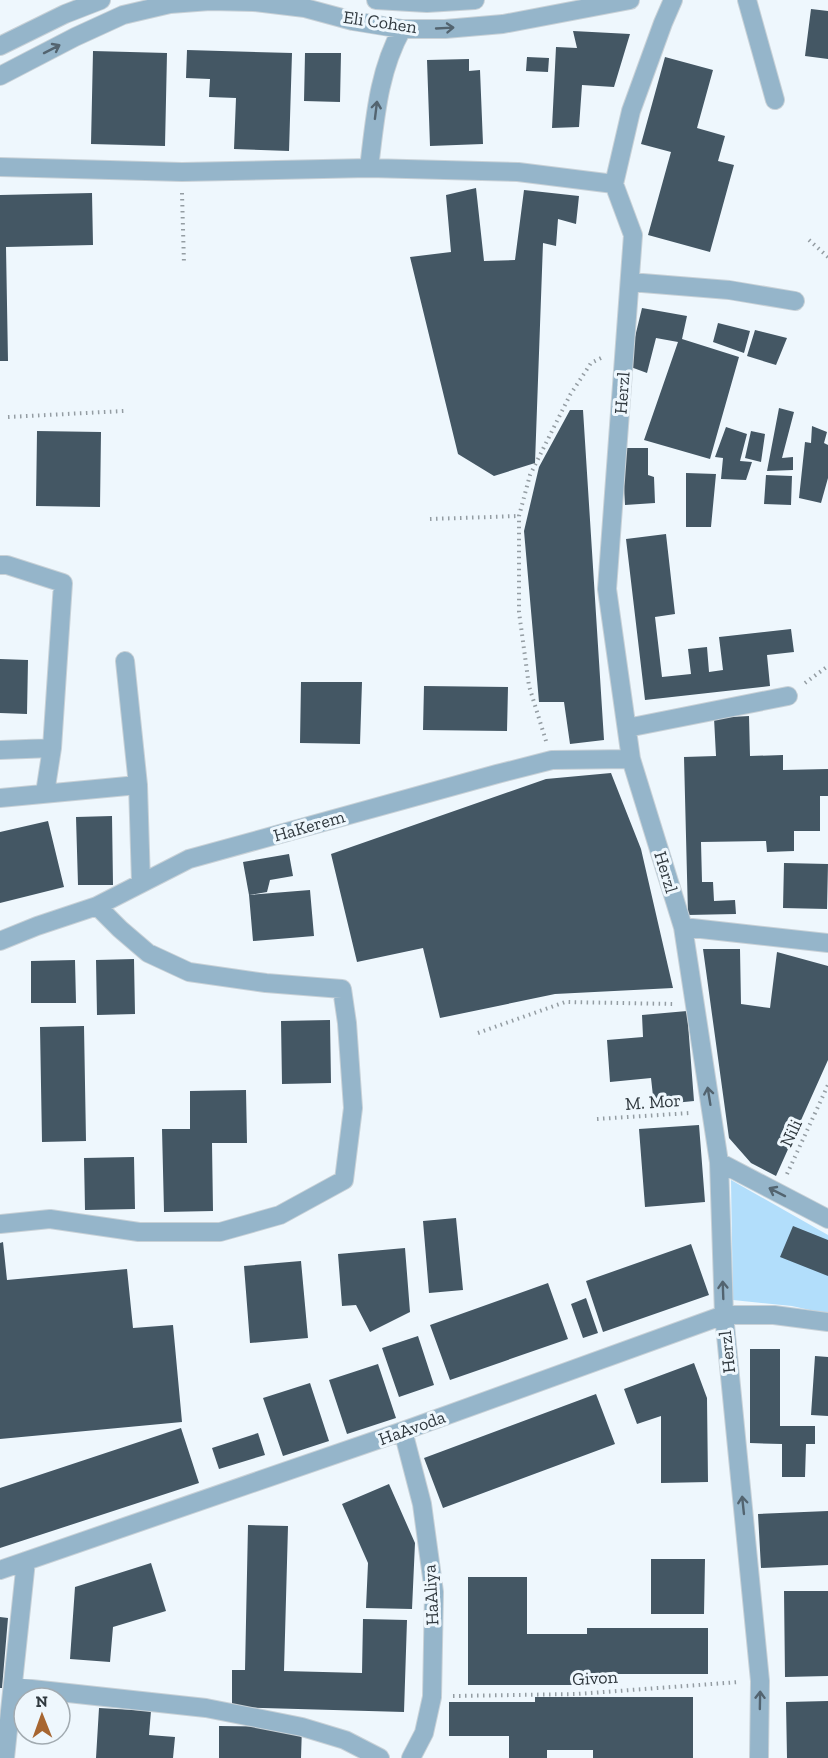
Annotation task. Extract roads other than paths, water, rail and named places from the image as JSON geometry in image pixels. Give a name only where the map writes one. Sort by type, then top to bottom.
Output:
[{"type":"street","points":[[0,46],[65,14],[100,0]]},
{"type":"street","name":"Eli Cohen","points":[[376,0],[427,3],[475,0]]},
{"type":"street","name":"Eli Cohen","points":[[0,76],[123,15],[170,4],[210,1],[254,2],[305,8],[353,21],[402,29],[445,29],[503,24],[630,0]]},
{"type":"street","points":[[0,167],[182,172],[369,168],[518,172],[614,184],[631,111],[673,0]]},
{"type":"street","points":[[747,0],[775,100]]},
{"type":"street","points":[[369,168],[378,92],[392,46],[402,29]]},
{"type":"street","name":"Herzl","points":[[614,184],[633,235],[608,589],[631,759],[682,927],[719,1162],[724,1315],[760,1681],[759,1758]]},
{"type":"street","points":[[630,282],[729,290],[795,301]]},
{"type":"street","points":[[0,566],[8,565],[63,583],[52,748],[45,792]]},
{"type":"street","points":[[125,661],[138,785],[141,883]]},
{"type":"street","points":[[627,728],[788,696]]},
{"type":"street","points":[[0,750],[52,748]]},
{"type":"street","name":"HaKerem","points":[[0,941],[97,906],[189,860],[552,760],[631,759]]},
{"type":"street","points":[[0,798],[138,785]]},
{"type":"street","points":[[0,1224],[50,1220],[139,1232],[220,1232],[280,1215],[344,1180],[353,1108],[347,1023],[342,989],[266,983],[189,972],[148,952],[97,906]]},
{"type":"street","points":[[682,927],[828,943]]},
{"type":"street","points":[[719,1162],[828,1219]]},
{"type":"street","name":"HaAvoda","points":[[0,1570],[403,1431],[724,1315],[774,1315],[828,1322]]},
{"type":"street","name":"HaAliya","points":[[403,1431],[422,1504],[434,1592],[432,1697],[424,1733],[411,1758]]},
{"type":"street","points":[[13,1686],[26,1561]]},
{"type":"street","points":[[72,1693],[206,1708],[302,1727],[345,1740],[380,1758]]},
{"type":"street","points":[[5,1758],[12,1696]]}]
